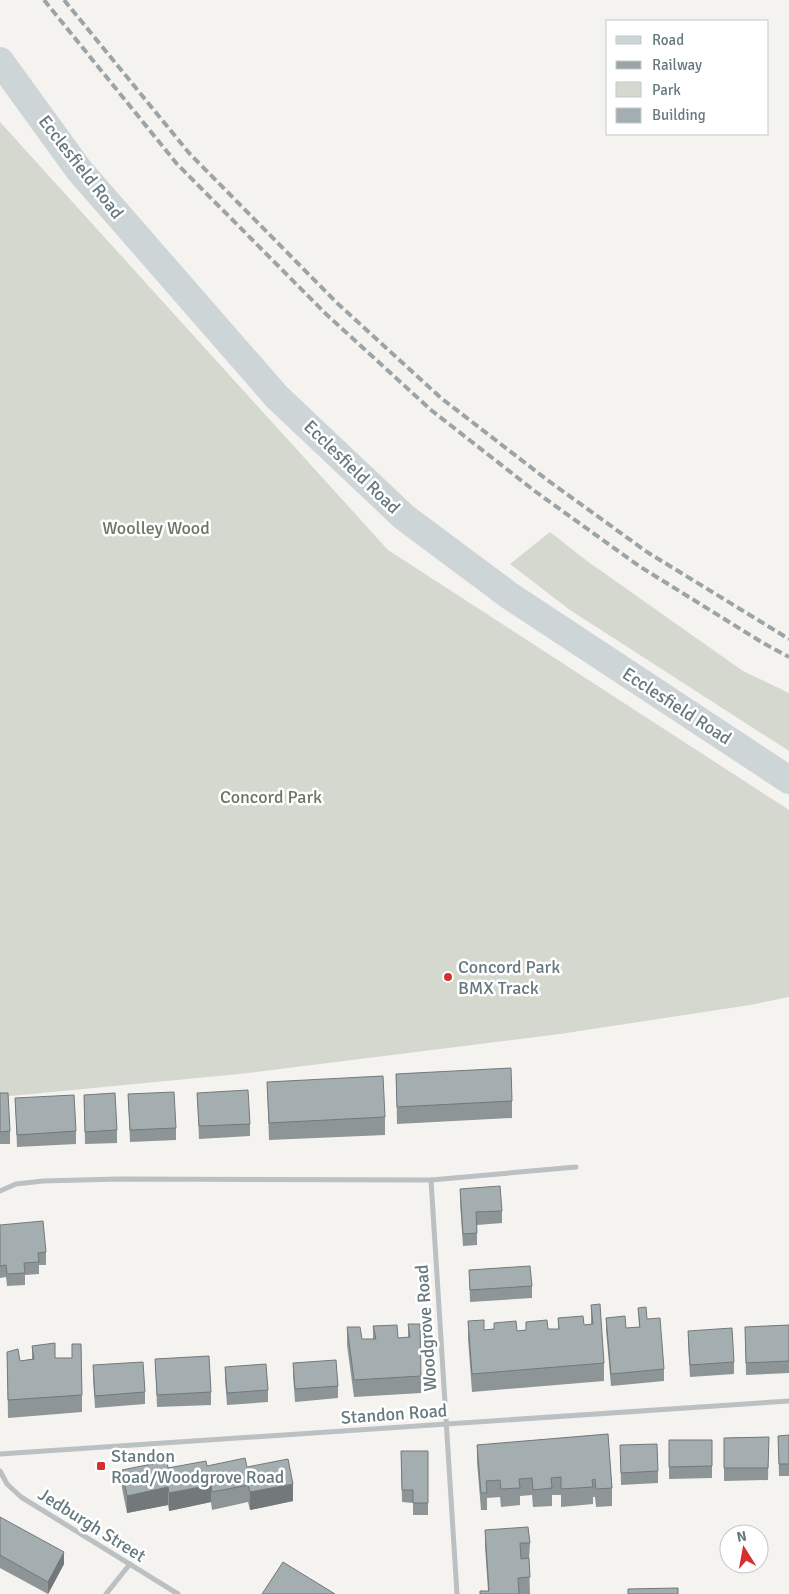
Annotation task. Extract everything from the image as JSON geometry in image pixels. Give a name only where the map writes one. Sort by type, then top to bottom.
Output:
[{"type":"main road","name":"Ecclesfield Road","points":[[0,60],[79,170],[278,397],[404,517],[510,596],[789,780]]},
{"type":"street","points":[[0,1191],[16,1184],[43,1181],[431,1180],[576,1168]]},
{"type":"street","name":"Woodgrove Road","points":[[431,1180],[457,1594]]},
{"type":"street","name":"Standon Road","points":[[0,1454],[789,1401]]},
{"type":"street","name":"Jedburgh Street","points":[[0,1471],[7,1484],[21,1497],[178,1594]]},
{"type":"street","points":[[106,1594],[130,1564]]},
{"type":"green space","name":"Concord Park","points":[[0,122],[388,550],[789,810],[789,997],[750,1005],[560,1034],[239,1074],[0,1097]]},
{"type":"green space","points":[[550,532],[587,561],[743,671],[789,693],[789,751],[570,610],[510,564]]},
{"type":"building","points":[[511,1068],[512,1101],[397,1107],[396,1074]]},
{"type":"building","points":[[383,1076],[385,1117],[269,1123],[267,1082]]},
{"type":"building","points":[[248,1090],[250,1124],[199,1126],[197,1093]]},
{"type":"building","points":[[174,1092],[176,1128],[130,1130],[128,1094]]},
{"type":"building","points":[[0,1093],[8,1093],[10,1131],[0,1132]]},
{"type":"building","points":[[115,1093],[117,1130],[85,1132],[84,1095]]},
{"type":"building","points":[[74,1095],[76,1131],[17,1135],[15,1098]]},
{"type":"building","points":[[500,1186],[502,1211],[476,1212],[477,1233],[463,1234],[460,1189]]},
{"type":"building","points":[[43,1221],[46,1252],[38,1253],[39,1262],[24,1263],[25,1273],[7,1274],[6,1265],[0,1266],[0,1225]]},
{"type":"building","points":[[530,1266],[532,1286],[470,1290],[469,1270]]},
{"type":"building","points":[[600,1304],[604,1363],[472,1374],[468,1321],[484,1320],[484,1330],[494,1329],[494,1323],[516,1321],[517,1331],[526,1330],[526,1322],[547,1320],[548,1329],[559,1329],[558,1318],[583,1316],[584,1325],[593,1324],[591,1305]]},
{"type":"building","points":[[646,1307],[647,1319],[660,1318],[664,1369],[611,1374],[606,1318],[625,1316],[626,1328],[640,1327],[638,1308]]},
{"type":"building","points":[[408,1324],[420,1324],[421,1376],[354,1380],[347,1327],[360,1327],[362,1339],[376,1339],[373,1326],[397,1325],[398,1338],[410,1337]]},
{"type":"building","points":[[789,1325],[789,1361],[746,1363],[745,1327]]},
{"type":"building","points":[[732,1328],[734,1362],[690,1365],[688,1331]]},
{"type":"building","points":[[55,1343],[55,1358],[72,1358],[72,1344],[81,1344],[82,1395],[8,1400],[7,1352],[18,1349],[20,1361],[34,1359],[32,1346]]},
{"type":"building","points":[[209,1356],[211,1392],[157,1395],[155,1359]]},
{"type":"building","points":[[336,1360],[338,1386],[295,1389],[293,1363]]},
{"type":"building","points":[[143,1362],[145,1392],[95,1396],[93,1365]]},
{"type":"building","points":[[266,1364],[268,1390],[227,1393],[225,1367]]},
{"type":"building","points":[[608,1434],[612,1488],[596,1489],[595,1479],[592,1480],[593,1487],[561,1489],[561,1477],[551,1478],[552,1488],[533,1490],[532,1478],[519,1479],[520,1488],[501,1489],[500,1480],[486,1481],[487,1493],[481,1493],[477,1445]]},
{"type":"building","points":[[789,1435],[789,1464],[779,1464],[778,1436]]},
{"type":"building","points":[[769,1437],[768,1468],[724,1468],[724,1438]]},
{"type":"building","points":[[669,1440],[712,1440],[712,1466],[669,1467]]},
{"type":"building","points":[[657,1444],[658,1471],[621,1473],[620,1445]]},
{"type":"building","points":[[401,1451],[428,1451],[428,1503],[413,1503],[413,1490],[402,1490]]},
{"type":"building","points":[[245,1458],[247,1467],[288,1459],[293,1484],[250,1492],[248,1485],[212,1492],[211,1485],[169,1493],[168,1487],[127,1496],[122,1470],[167,1461],[168,1468],[206,1461],[207,1466]]},
{"type":"building","points":[[0,1517],[64,1552],[48,1582],[0,1555]]},
{"type":"building","points":[[528,1527],[530,1543],[520,1543],[521,1559],[529,1558],[530,1577],[518,1578],[519,1594],[480,1594],[480,1591],[489,1591],[485,1530]]},
{"type":"building","points":[[283,1562],[335,1594],[262,1594]]},
{"type":"building","points":[[678,1588],[678,1594],[628,1594],[628,1589]]},
{"type":"railway","points":[[44,0],[177,164],[326,314],[431,410],[536,492],[639,566],[763,643],[789,657]]},
{"type":"railway","points":[[64,0],[189,153],[337,303],[441,398],[546,479],[647,552],[789,639]]},
{"type":"place","name":"Concord Park BMX Track","points":[[448,977]]},
{"type":"place","name":"Standon Road/Woodgrove Road","points":[[101,1466]]},
{"type":"park label","name":"Woolley Wood","points":[[156,528]]}]
